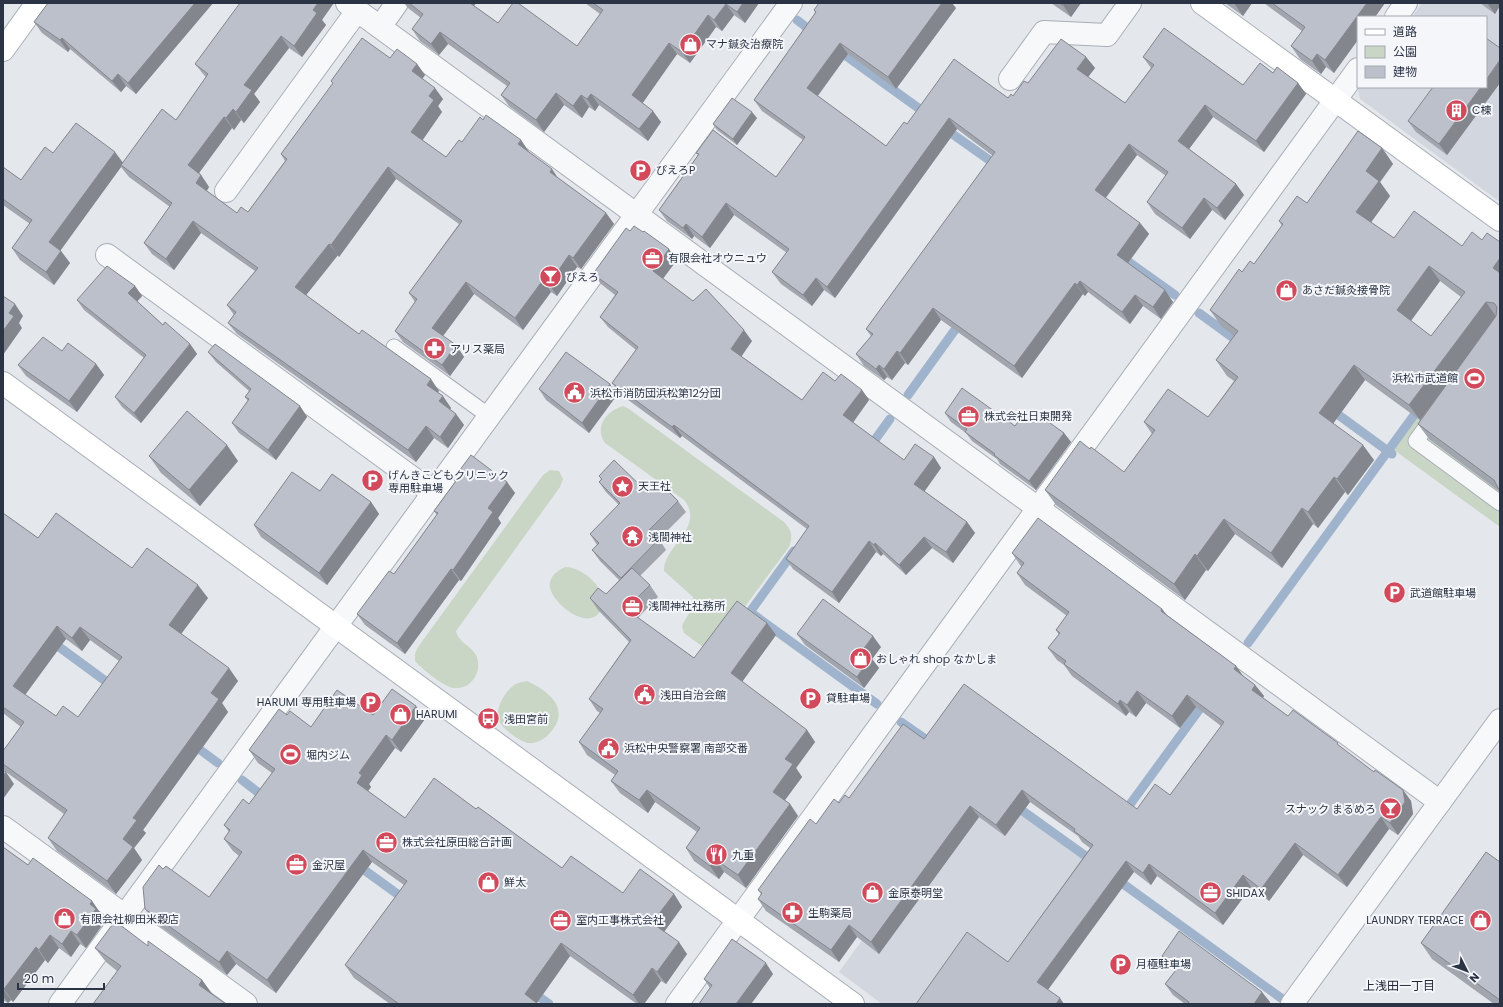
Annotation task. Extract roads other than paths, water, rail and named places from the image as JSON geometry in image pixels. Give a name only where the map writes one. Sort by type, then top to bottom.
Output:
[{"type":"street","points":[[3,50],[37,3]]},
{"type":"street","points":[[380,27],[397,3]]},
{"type":"street","points":[[60,1004],[791,3]]},
{"type":"street","points":[[1010,79],[1044,32],[1107,35],[1130,3]]},
{"type":"street","points":[[1202,3],[1500,220]]},
{"type":"street","points":[[1397,16],[1406,3]]},
{"type":"street","points":[[226,191],[352,7],[1440,802]]},
{"type":"street","points":[[676,1004],[1357,70]]},
{"type":"street","points":[[107,255],[433,493]]},
{"type":"street","points":[[3,383],[853,1004]]},
{"type":"street","points":[[1292,1004],[1500,720]]},
{"type":"street","points":[[3,827],[246,1004]]},
{"type":"lane","points":[[394,347],[490,416]]},
{"type":"lane","points":[[1444,403],[1416,441],[1500,502]]},
{"type":"waterway","points":[[797,20],[814,33]]},
{"type":"waterway","points":[[838,50],[928,115]]},
{"type":"waterway","points":[[944,128],[999,167]]},
{"type":"waterway","points":[[1119,255],[1175,295]]},
{"type":"waterway","points":[[1199,313],[1243,345]]},
{"type":"waterway","points":[[908,395],[962,320]]},
{"type":"waterway","points":[[1248,643],[1420,407]]},
{"type":"waterway","points":[[1329,408],[1392,454]]},
{"type":"waterway","points":[[869,448],[890,419]]},
{"type":"waterway","points":[[794,551],[750,612],[877,704]]},
{"type":"waterway","points":[[51,641],[115,688]]},
{"type":"waterway","points":[[1123,814],[1207,699]]},
{"type":"waterway","points":[[901,722],[934,745]]},
{"type":"waterway","points":[[191,743],[218,763]]},
{"type":"waterway","points":[[242,780],[268,800]]},
{"type":"waterway","points":[[1013,804],[1094,862]]},
{"type":"waterway","points":[[356,864],[407,901]]},
{"type":"waterway","points":[[1115,878],[1281,998]]},
{"type":"waterway","points":[[531,991],[549,1004]]},
{"type":"place","name":"マナ鍼灸治療院","points":[[691,44]]},
{"type":"place","name":"C棟","points":[[1456,110]]},
{"type":"place","name":"ぴえろP","points":[[640,170]]},
{"type":"place","name":"有限会社オウニュウ","points":[[652,258]]},
{"type":"place","name":"ぴえろ","points":[[550,277]]},
{"type":"place","name":"あさだ鍼灸接骨院","points":[[1287,290]]},
{"type":"place","name":"アリス薬局","points":[[434,349]]},
{"type":"place","name":"浜松市武道館","points":[[1474,378]]},
{"type":"place","name":"浜松市消防団浜松第12分団","points":[[575,393]]},
{"type":"place","name":"株式会社日東開発","points":[[969,416]]},
{"type":"place","name":"げんきこどもクリニック 専用駐車場","points":[[373,481]]},
{"type":"place","name":"天王社","points":[[622,486]]},
{"type":"place","name":"浅間神社","points":[[632,537]]},
{"type":"place","name":"武道館駐車場","points":[[1395,593]]},
{"type":"place","name":"浅間神社社務所","points":[[632,606]]},
{"type":"place","name":"おしゃれ shop なかしま","points":[[860,659]]},
{"type":"place","name":"浅田自治会館","points":[[644,695]]},
{"type":"place","name":"貸駐車場","points":[[810,698]]},
{"type":"place","name":"HARUMI 専用駐車場","points":[[371,702]]},
{"type":"place","name":"HARUMI","points":[[400,714]]},
{"type":"place","name":"浅田宮前","points":[[488,719]]},
{"type":"place","name":"浜松中央警察署 南部交番","points":[[608,748]]},
{"type":"place","name":"堀内ジム","points":[[291,755]]},
{"type":"place","name":"スナック まるめろ","points":[[1391,809]]},
{"type":"place","name":"株式会社原田総合計画","points":[[387,842]]},
{"type":"place","name":"九重","points":[[717,855]]},
{"type":"place","name":"金沢屋","points":[[296,865]]},
{"type":"place","name":"鮮太","points":[[489,882]]},
{"type":"place","name":"金原泰明堂","points":[[873,893]]},
{"type":"place","name":"SHIDAX","points":[[1211,893]]},
{"type":"place","name":"生駒薬局","points":[[792,913]]},
{"type":"place","name":"有限会社柳田米穀店","points":[[65,919]]},
{"type":"place","name":"室内工事株式会社","points":[[560,920]]},
{"type":"place","name":"LAUNDRY TERRACE","points":[[1480,920]]},
{"type":"place","name":"月極駐車場","points":[[1120,964]]},
{"type":"district","name":"上浅田一丁目","points":[[1399,985]]}]
